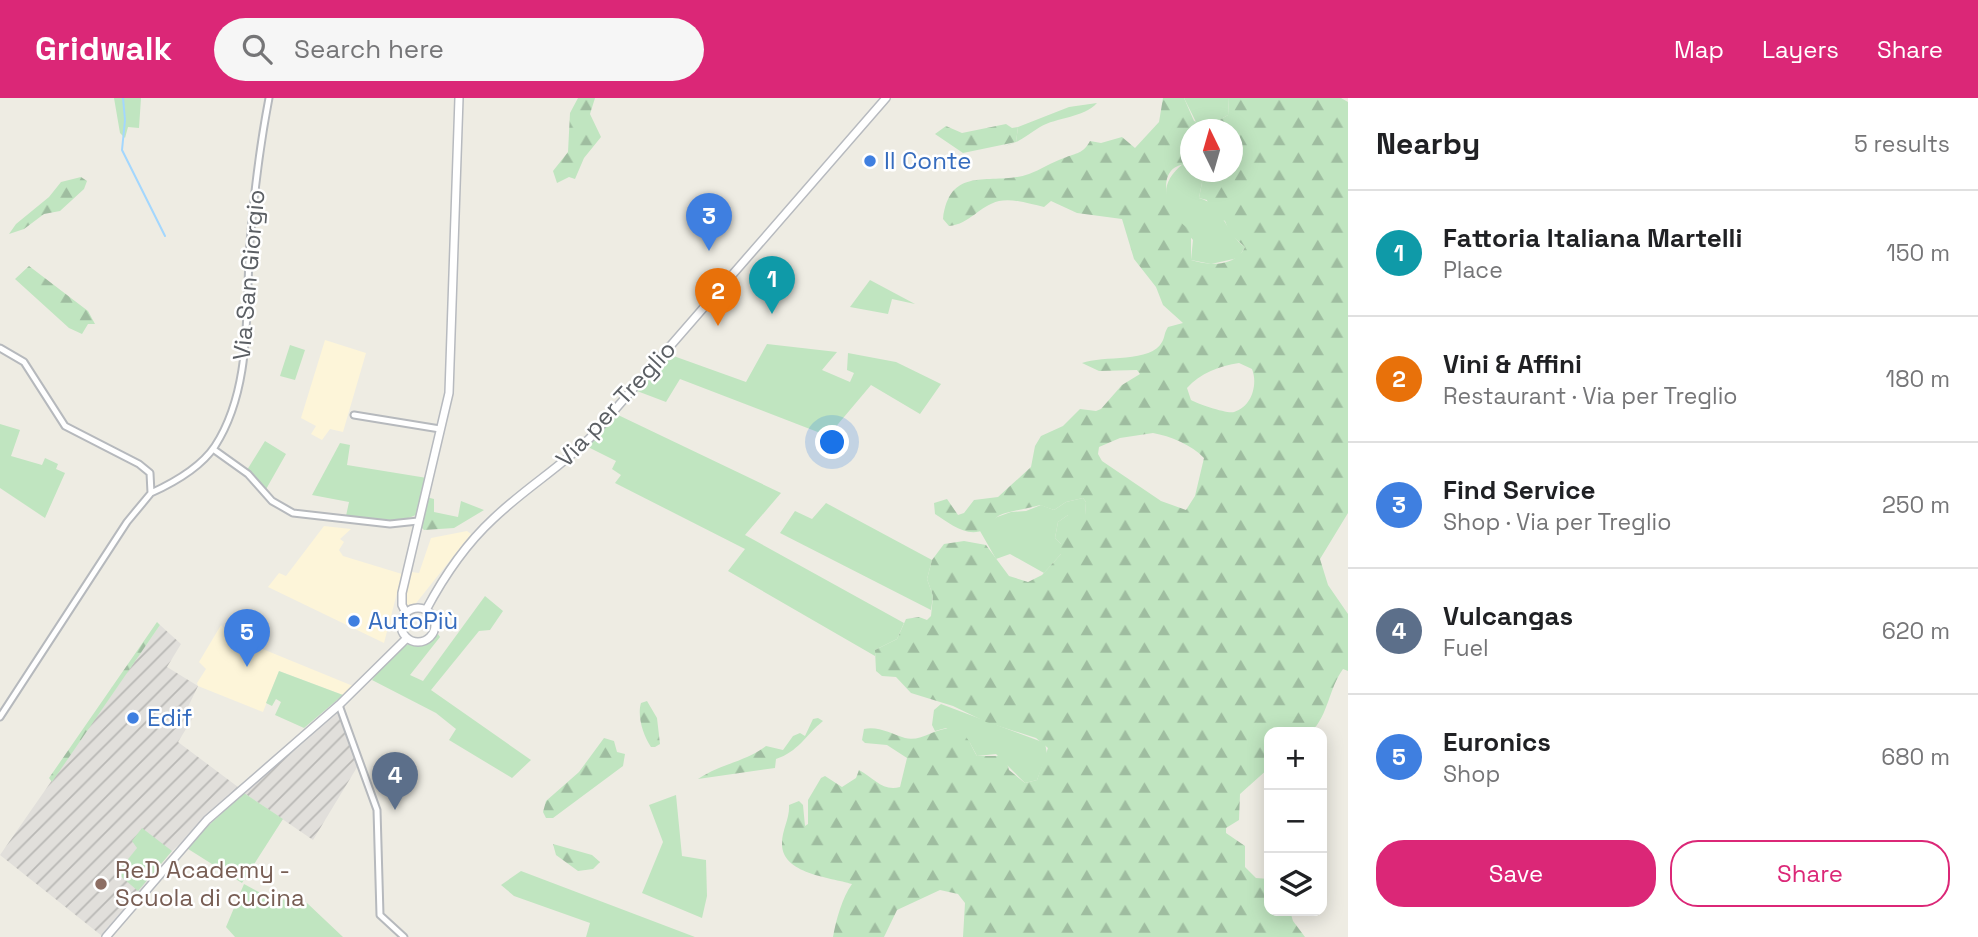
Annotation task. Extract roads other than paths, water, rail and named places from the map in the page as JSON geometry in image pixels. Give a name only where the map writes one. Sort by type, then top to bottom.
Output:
[{"type":"main road","points":[[406,613],[401,600],[449,393],[459,98]]},
{"type":"main road","name":"Via per Treglio","points":[[426,610],[449,573],[481,531],[592,436],[886,98]]},
{"type":"main road","points":[[414,609],[426,610],[435,622],[431,637],[422,642],[407,638],[401,624],[406,613],[414,609]]},
{"type":"main road","points":[[106,937],[207,820],[339,705],[407,638]]},
{"type":"street","name":"Via San Giorgio","points":[[151,493],[174,482],[213,449],[222,433],[237,388],[248,323],[250,242],[269,98]]},
{"type":"street","points":[[0,348],[24,362],[65,426],[139,464],[150,473],[151,493],[127,522],[0,717]]},
{"type":"street","points":[[354,415],[440,429]]},
{"type":"street","points":[[213,449],[248,474],[272,501],[293,513],[390,524],[418,522]]},
{"type":"street","points":[[339,705],[377,810],[380,915],[404,937]]},
{"type":"waterway","points":[[123,98],[125,120],[122,150],[165,236]]},
{"type":"place","name":"Il Conte","points":[[870,161]]},
{"type":"place","name":"Find Service","points":[[709,251]]},
{"type":"place","name":"Fattoria Italiana Martelli","points":[[772,314]]},
{"type":"place","name":"Vini & Affini","points":[[718,326]]},
{"type":"place","name":"AutoPiù","points":[[354,621]]},
{"type":"place","name":"Euronics","points":[[247,667]]},
{"type":"place","name":"Edif","points":[[133,718]]},
{"type":"place","name":"Vulcangas","points":[[395,810]]},
{"type":"place","name":"ReD Academy - Scuola di cucina","points":[[101,884]]}]
